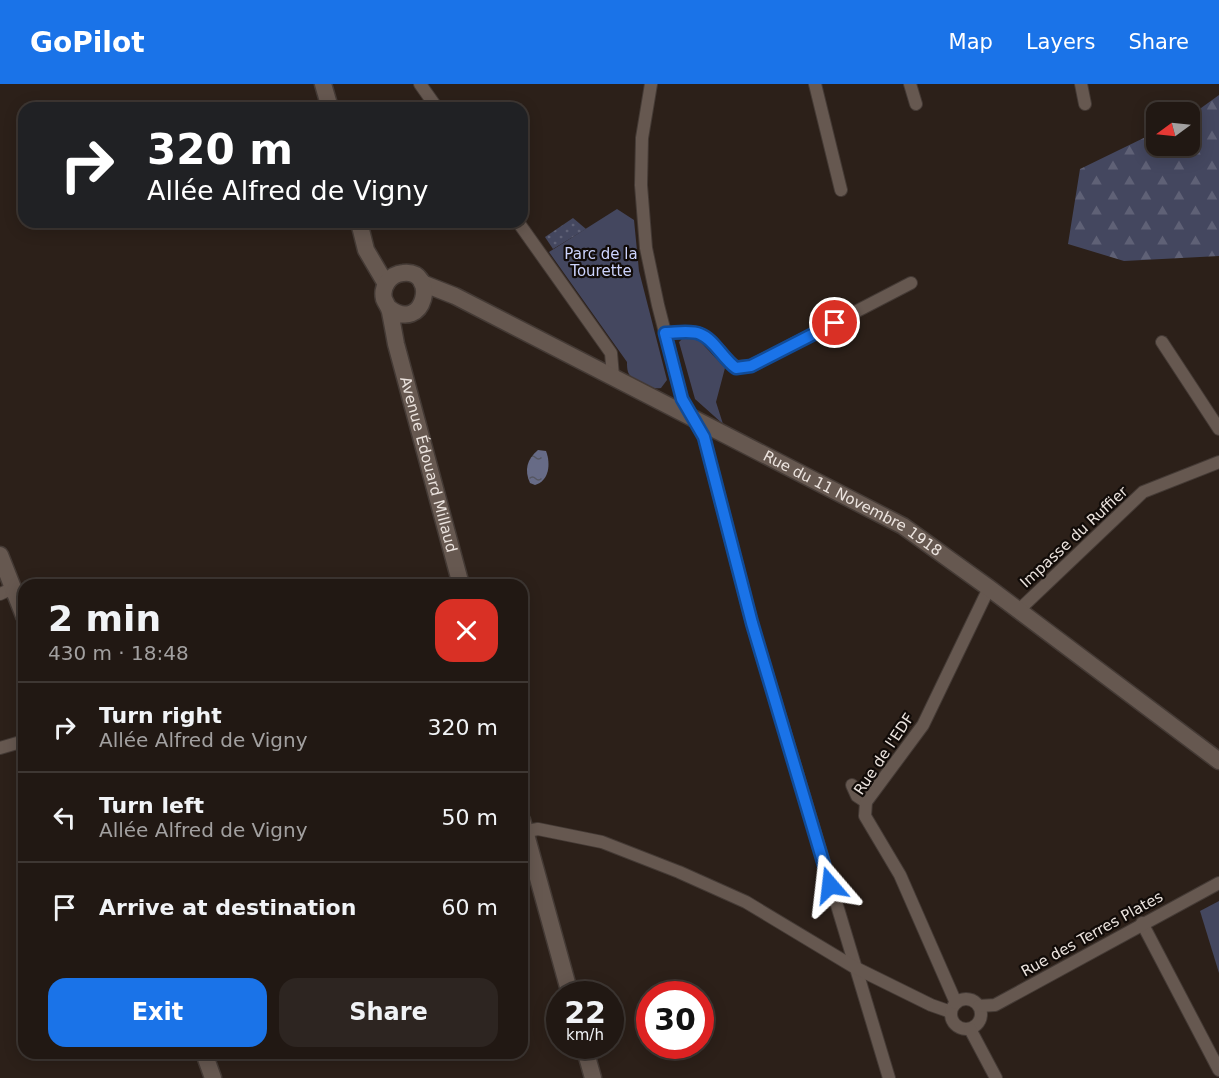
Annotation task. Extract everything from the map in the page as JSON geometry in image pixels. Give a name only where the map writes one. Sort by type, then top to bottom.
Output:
[{"type":"main road","points":[[323,84],[328,102]]},
{"type":"main road","points":[[360,228],[366,250],[386,284]]},
{"type":"main road","points":[[366,250],[403,273]]},
{"type":"main road","points":[[396,274],[414,275],[422,283],[425,296],[423,303],[414,312],[407,314],[394,312],[389,308],[384,297],[386,284],[396,274]]},
{"type":"main road","name":"Rue du 11 Novembre 1918","points":[[422,283],[455,296],[614,376],[903,526],[990,588],[1219,761]]},
{"type":"main road","points":[[423,303],[455,296]]},
{"type":"main road","name":"Avenue Édouard Millaud","points":[[389,308],[396,344],[460,579]]},
{"type":"main road","points":[[396,344],[407,314]]},
{"type":"main road","points":[[0,555],[6,591],[18,608]]},
{"type":"main road","points":[[528,846],[566,981]]},
{"type":"main road","points":[[206,1059],[213,1078]]},
{"type":"main road","points":[[588,1059],[593,1078]]},
{"type":"street","points":[[420,84],[433,102]]},
{"type":"street","points":[[651,84],[642,138],[641,185],[646,248],[665,333],[682,399],[704,437],[752,623],[889,1078]]},
{"type":"street","points":[[815,84],[841,190]]},
{"type":"street","points":[[910,84],[916,104]]},
{"type":"street","points":[[1081,84],[1085,104]]},
{"type":"street","points":[[522,228],[611,353],[614,376]]},
{"type":"street","points":[[665,333],[699,333],[736,368],[751,366],[911,283]]},
{"type":"street","points":[[1162,342],[1219,429]]},
{"type":"street","name":"Impasse du Ruffier","points":[[1019,610],[1143,492],[1219,462]]},
{"type":"street","name":"Rue de l'EDF","points":[[954,1007],[900,875],[865,816],[866,802],[923,725],[990,588]]},
{"type":"street","points":[[0,748],[18,743]]},
{"type":"street","points":[[852,785],[857,796],[866,802]]},
{"type":"street","points":[[528,828],[602,842],[679,872],[746,902],[854,967],[931,1005],[954,1007],[965,999],[971,1000],[979,1006],[980,1020],[970,1029],[960,1028],[953,1021],[954,1007]]},
{"type":"street","name":"Rue des Terres Plates","points":[[979,1006],[995,1005],[1219,883]]},
{"type":"street","points":[[1142,923],[1219,1070]]},
{"type":"street","points":[[970,1029],[996,1078]]},
{"type":"green space","points":[[1219,95],[1219,256],[1124,261],[1068,244],[1080,169],[1146,137],[1146,156],[1200,156],[1200,109]]},
{"type":"green space","name":"Parc de la Tourette","points":[[617,209],[634,220],[639,271],[667,380],[661,388],[653,388],[630,376],[627,362],[549,252]]},
{"type":"green space","points":[[573,218],[586,229],[553,249],[545,237]]},
{"type":"green space","points":[[688,338],[697,338],[725,368],[716,402],[723,424],[695,399],[679,342]]},
{"type":"green space","points":[[1219,901],[1219,973],[1200,911]]},
{"type":"water","points":[[538,450],[546,451],[548,471],[543,480],[535,485],[530,483],[527,469],[531,457]]},
{"type":"route","points":[[830,885],[752,623],[704,437],[682,399],[665,333],[699,333],[736,368],[751,366],[835,323]]}]
